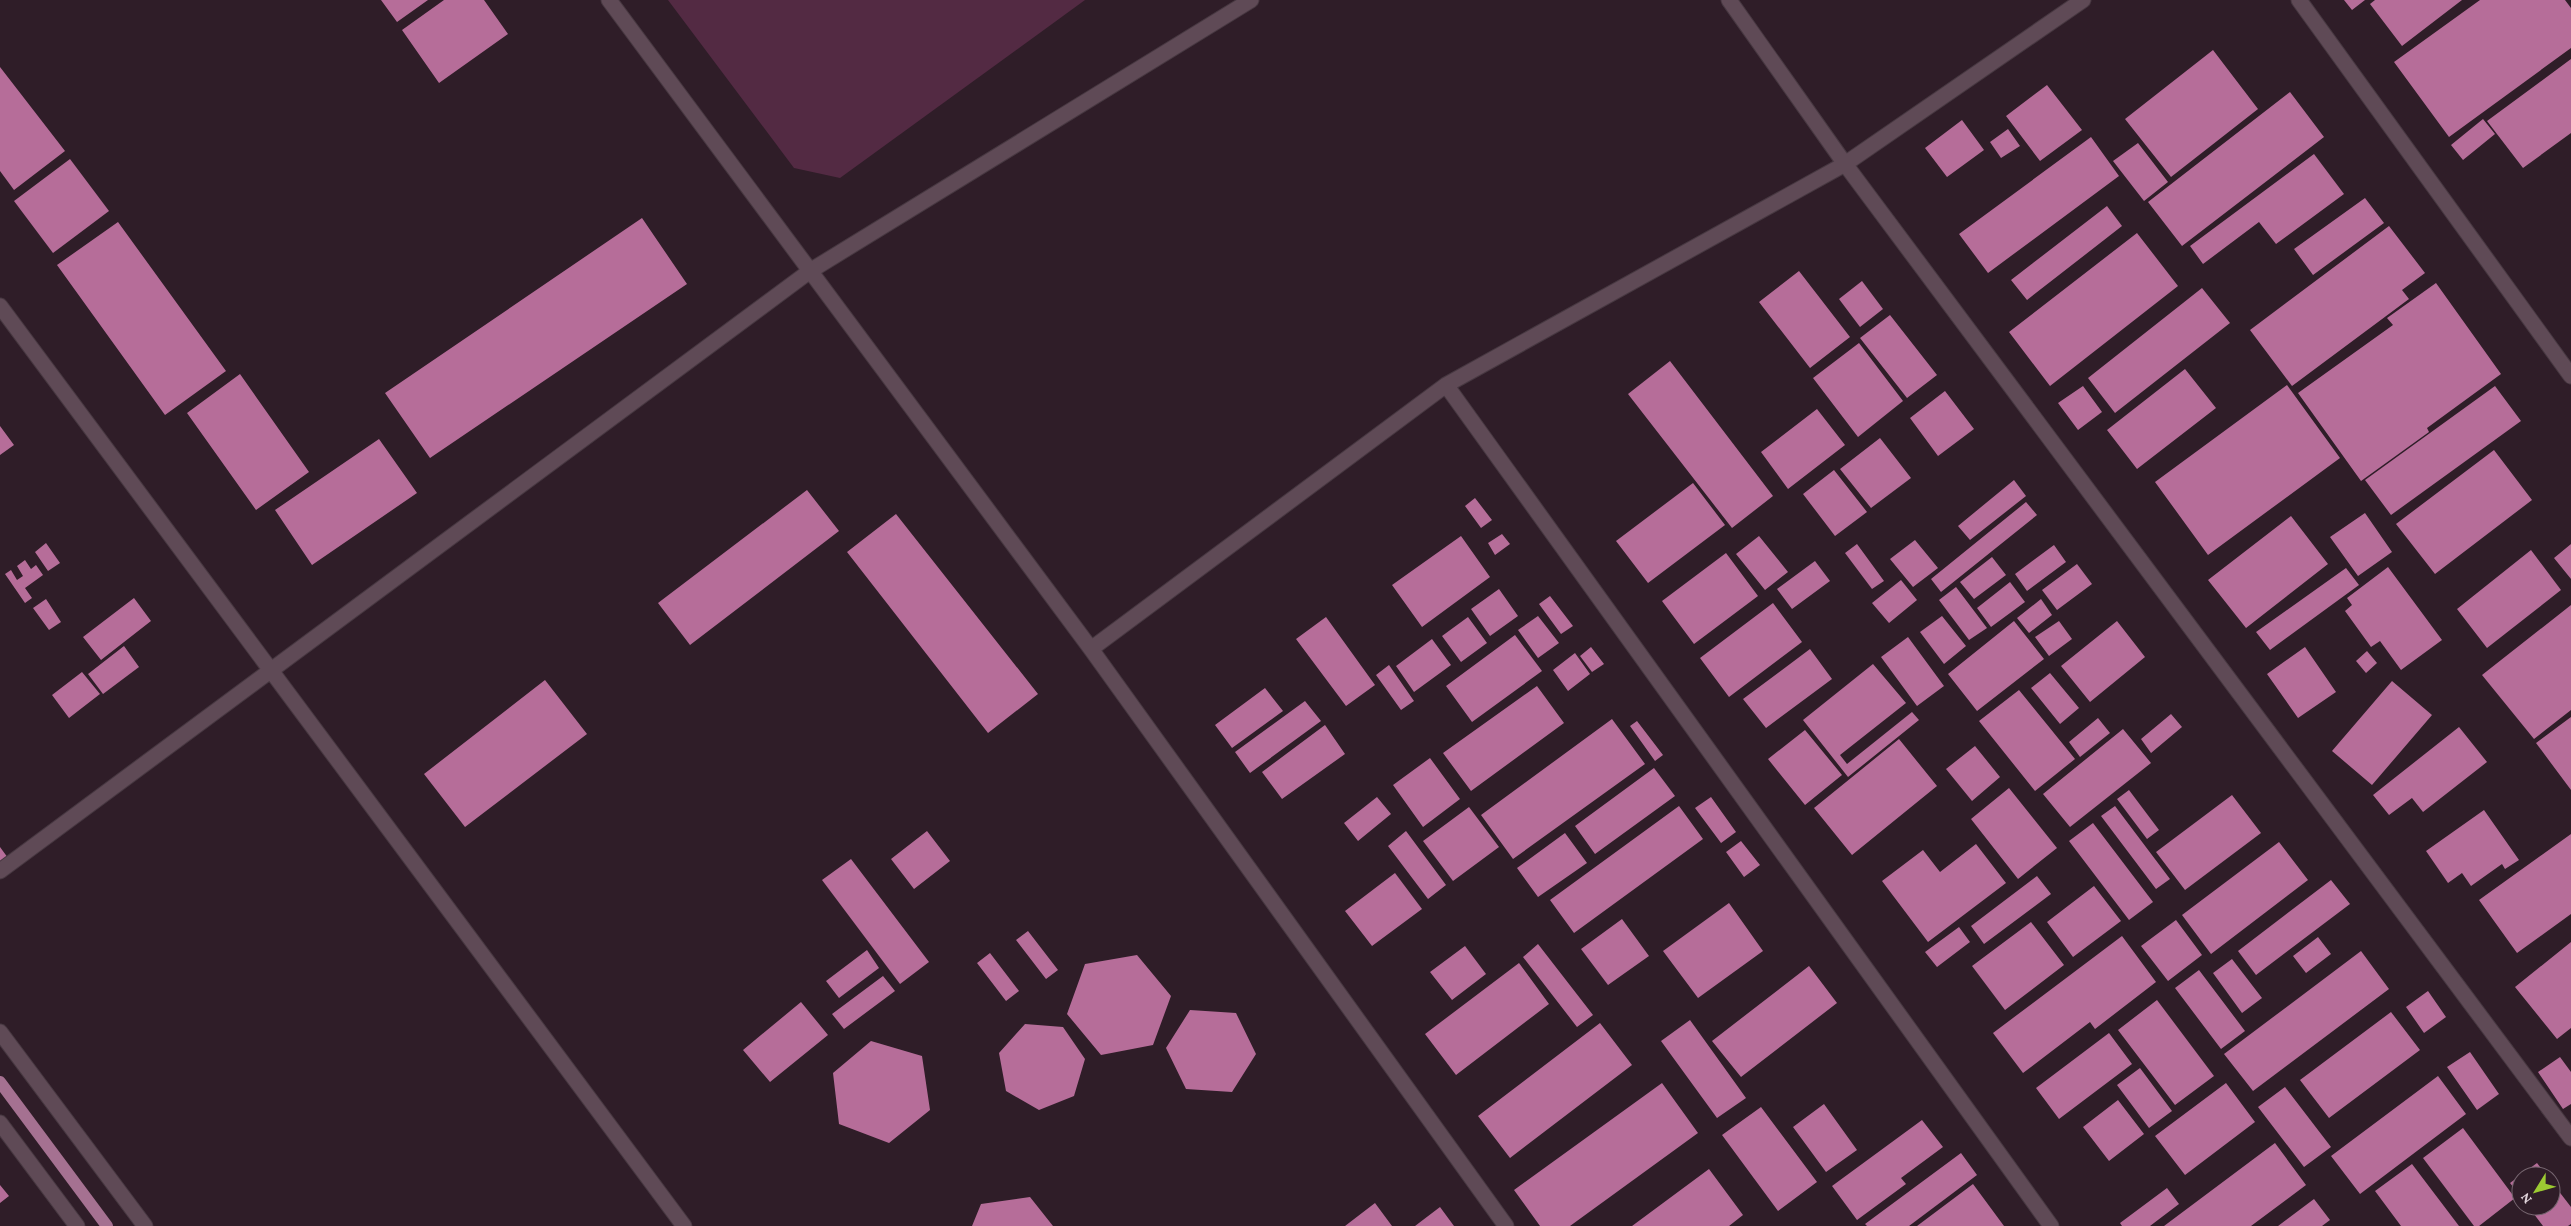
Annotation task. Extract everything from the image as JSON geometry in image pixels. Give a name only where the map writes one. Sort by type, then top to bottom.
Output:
[{"type":"street","points":[[609,0],[1091,649],[1506,1226]]},
{"type":"street","points":[[0,871],[810,271],[1251,0]]},
{"type":"street","points":[[1730,0],[1845,164],[2571,1138]]},
{"type":"street","points":[[1091,649],[1446,385],[1845,164],[2083,0]]},
{"type":"street","points":[[2299,0],[2571,376]]},
{"type":"street","points":[[0,306],[684,1226]]},
{"type":"street","points":[[1446,385],[2051,1226]]},
{"type":"street","points":[[0,1032],[145,1226]]},
{"type":"street","points":[[0,1123],[77,1226]]},
{"type":"shaded area","points":[[668,0],[1085,0],[840,178],[794,168]]},
{"type":"building","points":[[381,0],[428,0],[397,22]]},
{"type":"building","points":[[444,0],[484,0],[508,34],[439,83],[402,30]]},
{"type":"building","points":[[2344,0],[2365,0],[2352,10]]},
{"type":"building","points":[[2375,0],[2462,0],[2402,46],[2370,4]]},
{"type":"building","points":[[2480,0],[2565,0],[2571,8],[2571,48],[2449,137],[2394,62]]},
{"type":"building","points":[[2213,50],[2258,109],[2171,177],[2125,119]]},
{"type":"building","points":[[2571,59],[2571,133],[2523,168],[2487,121]]},
{"type":"building","points":[[0,67],[65,151],[14,190],[0,171]]},
{"type":"building","points":[[2047,85],[2082,130],[2040,161],[2006,116]]},
{"type":"building","points":[[2290,92],[2324,137],[2182,246],[2148,202]]},
{"type":"building","points":[[2483,119],[2495,134],[2463,160],[2451,145]]},
{"type":"building","points":[[1962,120],[1984,150],[1947,177],[1925,148]]},
{"type":"building","points":[[2008,129],[2020,146],[2001,158],[1990,142]]},
{"type":"building","points":[[2091,137],[2119,176],[1988,273],[1959,234]]},
{"type":"building","points":[[2138,143],[2168,182],[2144,201],[2113,161]]},
{"type":"building","points":[[2314,154],[2344,194],[2276,244],[2259,222],[2203,264],[2190,246]]},
{"type":"building","points":[[70,159],[109,211],[53,253],[14,201]]},
{"type":"building","points":[[2365,198],[2384,223],[2313,275],[2294,249]]},
{"type":"building","points":[[2107,206],[2122,226],[2027,300],[2011,280]]},
{"type":"building","points":[[642,218],[687,284],[430,458],[385,393]]},
{"type":"building","points":[[118,222],[226,371],[165,415],[57,265]]},
{"type":"building","points":[[2389,226],[2425,273],[2402,290],[2409,299],[2292,386],[2250,330]]},
{"type":"building","points":[[2137,233],[2178,286],[2050,386],[2009,332]]},
{"type":"building","points":[[1799,271],[1850,337],[1810,368],[1759,302]]},
{"type":"building","points":[[1862,281],[1883,309],[1860,327],[1839,299]]},
{"type":"building","points":[[2436,283],[2501,374],[2427,428],[2429,432],[2361,481],[2298,393],[2393,325],[2387,318]]},
{"type":"building","points":[[2202,288],[2230,323],[2115,413],[2088,378]]},
{"type":"building","points":[[1890,315],[1937,375],[1907,398],[1860,338]]},
{"type":"building","points":[[1859,343],[1903,401],[1858,437],[1813,378]]},
{"type":"building","points":[[1670,361],[1773,496],[1732,528],[1628,394]]},
{"type":"building","points":[[2185,369],[2216,408],[2137,469],[2107,430]]},
{"type":"building","points":[[240,374],[309,472],[256,510],[187,413]]},
{"type":"building","points":[[2287,385],[2340,458],[2208,555],[2155,482]]},
{"type":"building","points":[[2083,386],[2102,412],[2078,430],[2058,403]]},
{"type":"building","points":[[2495,386],[2521,421],[2391,515],[2365,480]]},
{"type":"building","points":[[1945,391],[1974,429],[1938,456],[1910,418]]},
{"type":"building","points":[[1817,409],[1845,445],[1788,489],[1761,452]]},
{"type":"building","points":[[0,426],[14,445],[0,455]]},
{"type":"building","points":[[1880,438],[1911,478],[1871,508],[1840,469]]},
{"type":"building","points":[[379,439],[417,493],[312,565],[275,510]]},
{"type":"building","points":[[2494,450],[2532,500],[2435,574],[2396,524]]},
{"type":"building","points":[[1834,470],[1867,512],[1835,536],[1803,494]]},
{"type":"building","points":[[2014,480],[2026,496],[1970,540],[1958,526]]},
{"type":"building","points":[[1693,483],[1725,525],[1648,583],[1616,541]]},
{"type":"building","points":[[807,490],[839,531],[690,645],[658,603]]},
{"type":"building","points":[[1475,498],[1492,520],[1481,528],[1465,506]]},
{"type":"building","points":[[2026,502],[2037,515],[1941,592],[1931,579]]},
{"type":"building","points":[[2365,513],[2392,552],[2358,576],[2330,537]]},
{"type":"building","points":[[896,514],[1038,694],[988,733],[847,552]]},
{"type":"building","points":[[2291,516],[2328,564],[2246,628],[2208,580]]},
{"type":"building","points":[[1502,534],[1510,544],[1495,555],[1488,543]]},
{"type":"building","points":[[1461,536],[1490,577],[1422,627],[1392,585]]},
{"type":"building","points":[[1759,536],[1788,572],[1765,590],[1736,554]]},
{"type":"building","points":[[1915,540],[1938,568],[1913,587],[1890,559]]},
{"type":"building","points":[[46,543],[60,563],[48,571],[35,552]]},
{"type":"building","points":[[1857,544],[1884,581],[1872,589],[1845,553]]},
{"type":"building","points":[[2571,544],[2571,579],[2554,558]]},
{"type":"building","points":[[2054,545],[2066,562],[2027,591],[2015,574]]},
{"type":"building","points":[[2531,550],[2561,590],[2487,648],[2457,609]]},
{"type":"building","points":[[1726,553],[1758,596],[1694,644],[1662,601]]},
{"type":"building","points":[[1992,557],[2006,575],[1974,599],[1960,582]]},
{"type":"building","points":[[25,560],[31,569],[36,565],[43,575],[25,588],[32,598],[25,603],[5,574],[11,570],[17,580],[23,576],[17,566]]},
{"type":"building","points":[[1815,561],[1830,581],[1792,609],[1777,589]]},
{"type":"building","points":[[2077,564],[2092,584],[2057,610],[2042,590]]},
{"type":"building","points":[[2388,567],[2442,640],[2401,670],[2380,641],[2371,647],[2345,611],[2352,605],[2347,598]]},
{"type":"building","points":[[2346,568],[2359,585],[2270,650],[2256,632]]},
{"type":"building","points":[[1901,580],[1917,600],[1889,623],[1872,603]]},
{"type":"building","points":[[2010,582],[2025,602],[1991,627],[1977,608]]},
{"type":"building","points":[[1956,587],[1987,628],[1969,640],[1939,600]]},
{"type":"building","points":[[1499,589],[1518,616],[1490,636],[1471,609]]},
{"type":"building","points":[[1550,596],[1573,626],[1561,634],[1539,604]]},
{"type":"building","points":[[134,598],[151,621],[101,660],[83,637]]},
{"type":"building","points":[[46,599],[61,622],[49,630],[33,608]]},
{"type":"building","points":[[2041,599],[2052,615],[2029,633],[2017,618]]},
{"type":"building","points":[[1773,603],[1802,642],[1729,697],[1700,658]]},
{"type":"building","points":[[2571,605],[2571,710],[2534,739],[2482,675]]},
{"type":"building","points":[[1538,616],[1559,643],[1538,658],[1518,630]]},
{"type":"building","points":[[1942,616],[1966,646],[1944,664],[1920,632]]},
{"type":"building","points":[[1326,617],[1375,685],[1346,706],[1296,639]]},
{"type":"building","points":[[1468,617],[1487,643],[1461,662],[1442,636]]},
{"type":"building","points":[[2014,621],[2044,659],[1977,711],[1948,674]]},
{"type":"building","points":[[2059,621],[2072,639],[2049,656],[2035,637]]},
{"type":"building","points":[[2117,621],[2145,657],[2090,702],[2061,666]]},
{"type":"building","points":[[1515,635],[1542,671],[1472,722],[1446,686]]},
{"type":"building","points":[[1908,637],[1944,686],[1917,706],[1881,657]]},
{"type":"building","points":[[1432,639],[1451,665],[1414,692],[1396,666]]},
{"type":"building","points":[[124,646],[139,667],[103,694],[88,674]]},
{"type":"building","points":[[1591,647],[1604,664],[1592,672],[1580,656]]},
{"type":"building","points":[[2305,647],[2336,692],[2298,718],[2267,674]]},
{"type":"building","points":[[1810,649],[1832,679],[1766,728],[1743,699]]},
{"type":"building","points":[[2367,651],[2377,663],[2366,673],[2356,661]]},
{"type":"building","points":[[1575,653],[1590,674],[1568,691],[1553,670]]},
{"type":"building","points":[[1873,664],[1906,703],[1840,755],[1847,764],[1912,712],[1919,720],[1848,777],[1803,720]]},
{"type":"building","points":[[1389,665],[1414,701],[1401,710],[1376,675]]},
{"type":"building","points":[[82,672],[100,694],[69,718],[52,695]]},
{"type":"building","points":[[2050,673],[2079,708],[2060,724],[2031,688]]},
{"type":"building","points":[[545,680],[587,734],[465,827],[424,774]]},
{"type":"building","points":[[2392,681],[2432,715],[2372,785],[2332,751]]},
{"type":"building","points":[[1537,686],[1564,723],[1471,791],[1443,753]]},
{"type":"building","points":[[1265,688],[1283,711],[1232,748],[1215,725]]},
{"type":"building","points":[[2019,690],[2075,759],[2035,791],[1979,721]]},
{"type":"building","points":[[1305,701],[1321,721],[1250,773],[1235,752]]},
{"type":"building","points":[[2171,714],[2182,727],[2151,753],[2141,739]]},
{"type":"building","points":[[2571,717],[2571,790],[2536,743]]},
{"type":"building","points":[[2098,718],[2110,733],[2080,757],[2069,742]]},
{"type":"building","points":[[1612,719],[1645,764],[1513,859],[1481,815]]},
{"type":"building","points":[[1637,721],[1663,755],[1655,761],[1630,726]]},
{"type":"building","points":[[1325,725],[1345,754],[1282,799],[1262,772]]},
{"type":"building","points":[[2459,727],[2487,762],[2423,812],[2412,798],[2389,815],[2373,795]]},
{"type":"building","points":[[2123,729],[2151,763],[2070,827],[2043,794]]},
{"type":"building","points":[[1805,730],[1842,775],[1805,805],[1768,759]]},
{"type":"building","points":[[1899,739],[1937,786],[1852,855],[1814,808]]},
{"type":"building","points":[[1975,746],[2000,777],[1972,801],[1946,769]]},
{"type":"building","points":[[1430,758],[1460,799],[1423,827],[1393,785]]},
{"type":"building","points":[[1654,768],[1675,796],[1595,854],[1575,826]]},
{"type":"building","points":[[2009,788],[2057,848],[2018,879],[1971,819]]},
{"type":"building","points":[[2129,790],[2159,830],[2147,839],[2117,799]]},
{"type":"building","points":[[2232,795],[2261,833],[2185,890],[2156,852]]},
{"type":"building","points":[[1377,797],[1391,814],[1358,841],[1344,823]]},
{"type":"building","points":[[1711,797],[1736,832],[1721,843],[1695,808]]},
{"type":"building","points":[[1679,806],[1703,839],[1574,933],[1550,900]]},
{"type":"building","points":[[2115,806],[2170,879],[2156,889],[2101,816]]},
{"type":"building","points":[[1469,807],[1499,847],[1453,881],[1423,841]]},
{"type":"building","points":[[2484,810],[2519,860],[2505,869],[2502,864],[2471,886],[2462,873],[2448,883],[2426,851]]},
{"type":"building","points":[[2093,823],[2153,902],[2129,920],[2069,841]]},
{"type":"building","points":[[927,831],[950,861],[914,889],[891,859]]},
{"type":"building","points":[[1406,831],[1446,885],[1428,899],[1388,846]]},
{"type":"building","points":[[1565,833],[1587,863],[1538,897],[1517,868]]},
{"type":"building","points":[[2571,834],[2571,914],[2517,953],[2479,900]]},
{"type":"building","points":[[1741,841],[1760,865],[1744,877],[1726,852]]},
{"type":"building","points":[[2279,842],[2308,880],[2211,954],[2182,915]]},
{"type":"building","points":[[1976,844],[2006,883],[1928,942],[1882,881],[1923,850],[1940,872]]},
{"type":"building","points":[[0,847],[8,858],[0,864]]},
{"type":"building","points":[[851,859],[929,962],[900,984],[822,880]]},
{"type":"building","points":[[1395,873],[1422,909],[1372,946],[1345,911]]},
{"type":"building","points":[[2037,876],[2051,894],[1984,944],[1971,926]]},
{"type":"building","points":[[2331,880],[2350,904],[2256,975],[2238,951]]},
{"type":"building","points":[[2094,886],[2121,921],[2073,957],[2047,922]]},
{"type":"building","points":[[1729,903],[1763,951],[1698,998],[1663,951]]},
{"type":"building","points":[[1622,919],[1649,956],[1608,985],[1581,949]]},
{"type":"building","points":[[2176,920],[2202,955],[2168,981],[2141,946]]},
{"type":"building","points":[[2031,922],[2064,965],[2005,1010],[1972,966]]},
{"type":"building","points":[[1959,927],[1970,942],[1937,967],[1925,952]]},
{"type":"building","points":[[1028,931],[1058,970],[1046,979],[1016,940]]},
{"type":"building","points":[[2122,936],[2156,982],[2095,1029],[2090,1022],[2023,1073],[1993,1033]]},
{"type":"building","points":[[2318,937],[2331,954],[2306,973],[2293,956]]},
{"type":"building","points":[[2571,942],[2571,1028],[2557,1039],[2515,987]]},
{"type":"building","points":[[1538,944],[1593,1015],[1577,1027],[1523,957]]},
{"type":"building","points":[[1465,946],[1486,974],[1452,1000],[1430,972]]},
{"type":"building","points":[[867,950],[879,968],[839,998],[826,981]]},
{"type":"building","points":[[2361,951],[2389,989],[2253,1091],[2224,1054]]},
{"type":"building","points":[[990,953],[1019,991],[1006,1001],[977,963]]},
{"type":"building","points":[[1137,955],[1171,996],[1153,1045],[1101,1055],[1067,1014],[1085,964]]},
{"type":"building","points":[[2232,959],[2262,998],[2242,1013],[2213,973]]},
{"type":"building","points":[[1519,963],[1549,1004],[1456,1075],[1425,1034]]},
{"type":"building","points":[[1809,966],[1837,1003],[1741,1077],[1712,1041]]},
{"type":"building","points":[[2199,970],[2245,1031],[2221,1049],[2175,988]]},
{"type":"building","points":[[883,976],[895,991],[844,1029],[832,1014]]},
{"type":"building","points":[[2428,991],[2446,1017],[2424,1033],[2406,1007]]},
{"type":"building","points":[[2157,1000],[2214,1076],[2175,1105],[2118,1030]]},
{"type":"building","points":[[801,1002],[828,1035],[770,1082],[743,1050]]},
{"type":"building","points":[[1190,1010],[1236,1013],[1256,1054],[1232,1092],[1186,1089],[1166,1048]]},
{"type":"building","points":[[2391,1012],[2420,1050],[2329,1118],[2300,1080]]},
{"type":"building","points":[[1690,1020],[1746,1098],[1717,1118],[1661,1041]]},
{"type":"building","points":[[1600,1023],[1632,1065],[1510,1158],[1478,1116]]},
{"type":"building","points":[[1025,1024],[1063,1027],[1085,1059],[1074,1096],[1039,1110],[1006,1091],[999,1053]]},
{"type":"building","points":[[2109,1033],[2132,1064],[2059,1119],[2036,1088]]},
{"type":"building","points":[[871,1041],[922,1056],[930,1110],[889,1143],[839,1124],[833,1073]]},
{"type":"building","points":[[2470,1052],[2499,1094],[2477,1110],[2447,1067]]},
{"type":"building","points":[[2560,1057],[2571,1072],[2571,1104],[2563,1109],[2538,1072]]},
{"type":"building","points":[[2140,1068],[2172,1111],[2149,1128],[2117,1085]]},
{"type":"building","points":[[2438,1076],[2466,1114],[2360,1194],[2331,1156]]},
{"type":"building","points":[[1662,1083],[1698,1133],[1570,1226],[1540,1226],[1514,1190]]},
{"type":"building","points":[[2226,1083],[2255,1122],[2185,1175],[2155,1136]]},
{"type":"building","points":[[2285,1087],[2331,1147],[2304,1167],[2258,1107]]},
{"type":"building","points":[[2118,1100],[2144,1134],[2109,1161],[2083,1127]]},
{"type":"building","points":[[1824,1104],[1857,1150],[1826,1172],[1793,1127]]},
{"type":"building","points":[[1761,1107],[1817,1182],[1778,1211],[1722,1135]]},
{"type":"building","points":[[1922,1120],[1943,1147],[1901,1178],[1906,1184],[1857,1220],[1832,1186]]},
{"type":"building","points":[[2463,1128],[2511,1193],[2511,1201],[2479,1226],[2474,1226],[2423,1158]]},
{"type":"building","points":[[2275,1143],[2306,1185],[2251,1226],[2164,1226]]},
{"type":"building","points":[[1961,1153],[1977,1175],[1909,1226],[1867,1226],[1865,1224]]},
{"type":"building","points":[[2412,1164],[2459,1226],[2401,1226],[2375,1191]]},
{"type":"building","points":[[1709,1169],[1743,1215],[1729,1226],[1632,1226]]},
{"type":"building","points":[[1973,1184],[2004,1226],[1917,1226]]},
{"type":"building","points":[[0,1185],[9,1196],[0,1203]]},
{"type":"building","points":[[2167,1188],[2179,1204],[2150,1226],[2122,1226],[2120,1223]]},
{"type":"building","points":[[2561,1194],[2571,1207],[2571,1224],[2568,1226],[2543,1226],[2536,1216],[2561,1216]]},
{"type":"building","points":[[1030,1197],[1053,1226],[972,1226],[981,1204]]},
{"type":"building","points":[[2314,1199],[2330,1220],[2322,1226],[2278,1226]]},
{"type":"building","points":[[1375,1203],[1392,1226],[1345,1226]]},
{"type":"building","points":[[1440,1207],[1454,1226],[1415,1226]]},
{"type":"waterway","points":[[0,1082],[107,1226]]}]
